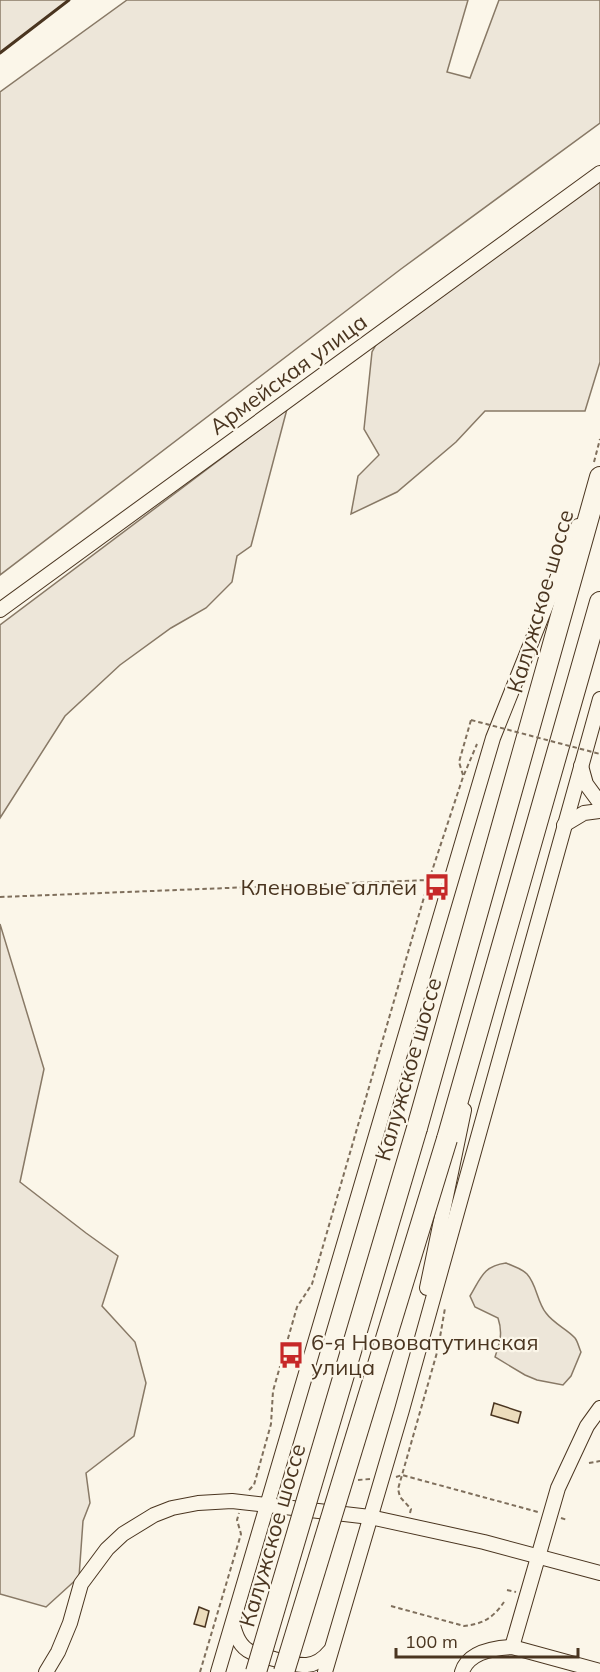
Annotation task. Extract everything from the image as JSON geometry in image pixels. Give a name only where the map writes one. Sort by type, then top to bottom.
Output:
[{"type":"highway","name":"Калужское шоссе","points":[[256,1672],[417,1128],[598,470]]},
{"type":"highway","points":[[294,1670],[600,602]]},
{"type":"street","name":"Армейская улица","points":[[0,610],[600,173]]},
{"type":"street","points":[[218,1672],[493,738],[598,470]]},
{"type":"street","points":[[325,1672],[402,1410],[600,699]]},
{"type":"street","points":[[581,766],[590,792],[600,803]]},
{"type":"street","points":[[564,825],[584,813],[600,811]]},
{"type":"street","points":[[402,1410],[489,991]]},
{"type":"street","points":[[512,1647],[558,1488],[587,1426],[600,1408]]},
{"type":"street","points":[[46,1672],[58,1652],[70,1623],[81,1584],[107,1549],[154,1515],[172,1508],[198,1503],[237,1502],[370,1517],[539,1556],[600,1573]]},
{"type":"street","points":[[233,1625],[241,1644],[251,1653],[294,1670],[324,1659],[332,1649]]},
{"type":"street","points":[[462,1672],[465,1663],[474,1656],[487,1650],[512,1647],[600,1671]]},
{"type":"path","points":[[598,470],[600,439]]},
{"type":"path","points":[[463,777],[459,762],[471,720],[600,754]]},
{"type":"path","points":[[481,733],[486,722]]},
{"type":"path","points":[[200,1672],[241,1534],[237,1520],[237,1502],[255,1483],[271,1424],[273,1391],[297,1307],[312,1284],[429,880],[463,777],[477,744]]},
{"type":"path","points":[[0,897],[429,880]]},
{"type":"path","points":[[589,1463],[600,1461]]},
{"type":"path","points":[[407,1526],[411,1509],[399,1493],[402,1475],[534,1510]]},
{"type":"path","points":[[391,1606],[464,1626],[476,1625],[488,1620],[504,1602]]},
{"type":"shaded area","points":[[0,0],[69,0],[0,53]]},
{"type":"shaded area","points":[[127,0],[468,0],[447,72],[470,78],[499,0],[600,0],[600,123],[401,269],[0,575],[0,92]]},
{"type":"shaded area","points":[[600,179],[600,362],[585,411],[485,411],[456,442],[397,492],[351,514],[358,476],[379,455],[364,429],[372,352],[383,332]]},
{"type":"shaded area","points":[[287,409],[251,546],[237,556],[232,582],[206,608],[171,628],[120,665],[65,716],[0,818],[0,625]]},
{"type":"shaded area","points":[[0,924],[44,1069],[20,1182],[118,1256],[102,1306],[135,1342],[146,1383],[134,1436],[86,1473],[90,1503],[83,1521],[79,1577],[46,1607],[0,1594]]},
{"type":"shaded area","points":[[506,1263],[527,1274],[546,1313],[577,1341],[581,1352],[571,1376],[563,1385],[537,1380],[495,1357],[500,1338],[498,1318],[475,1307],[470,1296],[487,1270]]},
{"type":"building","points":[[494,1403],[521,1412],[518,1423],[491,1415]]},
{"type":"building","points":[[199,1607],[209,1611],[205,1627],[194,1624]]},
{"type":"wall","points":[[0,53],[69,0]]},
{"type":"place","name":"Кленовые аллеи","points":[[437,887]]},
{"type":"place","name":"6-я Нововатутинская улица","points":[[291,1355]]}]
